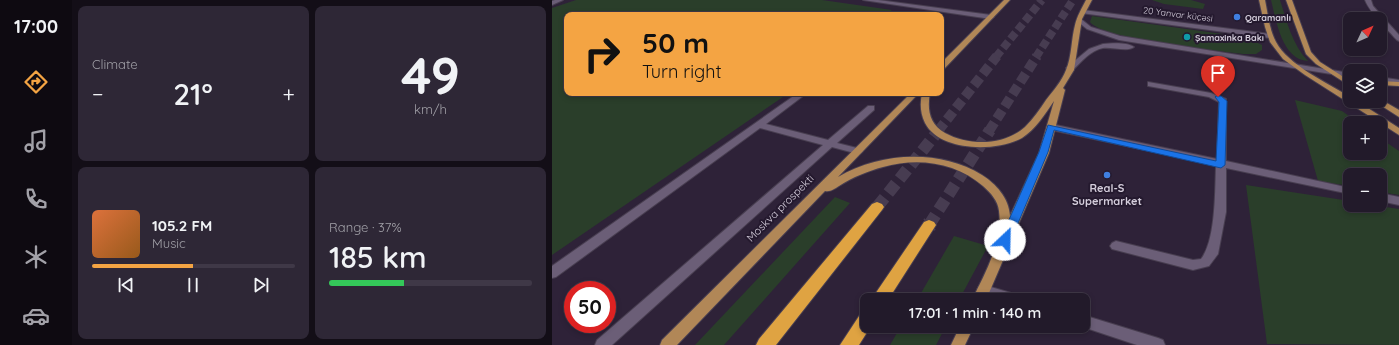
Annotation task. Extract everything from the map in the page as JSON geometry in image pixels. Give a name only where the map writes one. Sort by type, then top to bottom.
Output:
[{"type":"highway","points":[[765,345],[877,207]]},
{"type":"highway","points":[[884,293],[929,224]]},
{"type":"highway","points":[[849,345],[860,328]]},
{"type":"main road","points":[[944,64],[1007,0]]},
{"type":"main road","points":[[983,293],[1044,152],[1063,84],[1070,68],[1079,20],[1089,0]]},
{"type":"main road","points":[[1262,0],[1270,36],[1276,48],[1299,67],[1343,95]]},
{"type":"main road","points":[[1289,0],[1308,53],[1331,72],[1343,80]]},
{"type":"main road","points":[[1387,83],[1399,83]]},
{"type":"main road","points":[[926,96],[924,114],[929,124],[939,134],[962,142],[990,144],[1009,140],[1028,129],[1063,84]]},
{"type":"main road","name":"Moskva prospekti","points":[[667,345],[912,96]]},
{"type":"main road","points":[[1387,107],[1399,114]]},
{"type":"main road","points":[[1363,108],[1399,132]]},
{"type":"main road","points":[[805,205],[841,179],[878,164],[898,160],[926,160],[952,164],[976,176],[992,188],[1003,205],[1005,223],[999,253]]},
{"type":"main road","points":[[958,345],[964,333]]},
{"type":"street","points":[[552,2],[560,0]]},
{"type":"street","points":[[866,0],[991,17]]},
{"type":"street","points":[[909,0],[916,7]]},
{"type":"street","points":[[1368,0],[1370,6],[1399,39]]},
{"type":"street","points":[[918,12],[924,8]]},
{"type":"street","name":"20 Yanvar küçəsi","points":[[1083,12],[1270,36]]},
{"type":"street","points":[[1079,20],[1089,28],[1119,38],[1343,74]]},
{"type":"street","points":[[1070,68],[1093,48],[1112,45],[1261,68],[1308,73],[1331,72]]},
{"type":"street","points":[[1387,80],[1399,83]]},
{"type":"street","points":[[1116,246],[1193,265],[1205,263],[1212,254],[1220,212],[1223,101],[1211,95],[1151,84]]},
{"type":"street","points":[[552,273],[799,96]]},
{"type":"street","points":[[602,345],[871,108]]},
{"type":"street","points":[[758,125],[858,151]]},
{"type":"street","points":[[1051,127],[1221,165],[1343,190]]},
{"type":"street","points":[[1387,198],[1399,201]]},
{"type":"street","points":[[1090,323],[1155,344]]},
{"type":"green space","points":[[576,0],[822,0],[892,10],[889,12],[564,12],[564,96],[783,97],[552,255],[552,8]]},
{"type":"green space","points":[[1152,0],[1191,0],[1205,4],[1203,9],[1164,4]]},
{"type":"green space","points":[[1271,0],[1280,0],[1294,40],[1308,61],[1299,59],[1286,47],[1278,28]]},
{"type":"green space","points":[[1092,16],[1245,37],[1262,45],[1262,50],[1256,54],[1243,54],[1137,39],[1099,28],[1090,22]]},
{"type":"green space","points":[[1295,100],[1342,111],[1349,116],[1343,116],[1343,160],[1387,160],[1387,143],[1399,151],[1399,195],[1387,193],[1387,168],[1343,168],[1343,185],[1318,181]]},
{"type":"green space","points":[[1246,185],[1343,200],[1343,212],[1387,212],[1387,207],[1399,209],[1399,345],[1267,344]]},
{"type":"green space","points":[[835,197],[850,203],[724,345],[695,345]]},
{"type":"green space","points":[[954,236],[988,246],[963,293],[921,293]]},
{"type":"green space","points":[[897,333],[942,333],[936,345],[890,345]]},
{"type":"tunnel","points":[[996,57],[1042,0]]},
{"type":"tunnel","points":[[1036,57],[1073,0]]},
{"type":"tunnel","points":[[938,131],[997,56]]},
{"type":"tunnel","points":[[989,131],[1037,56]]},
{"type":"tunnel","points":[[877,207],[939,130]]},
{"type":"tunnel","points":[[930,224],[929,225],[990,130]]},
{"type":"place","name":"Qaramanlı","points":[[1237,17]]},
{"type":"place","name":"Şamaxinka Bakı","points":[[1187,37]]},
{"type":"place","name":"Real-S Supermarket","points":[[1107,175]]},
{"type":"route","points":[[1005,240],[1044,152],[1051,127],[1221,165],[1223,101],[1218,97]]}]
